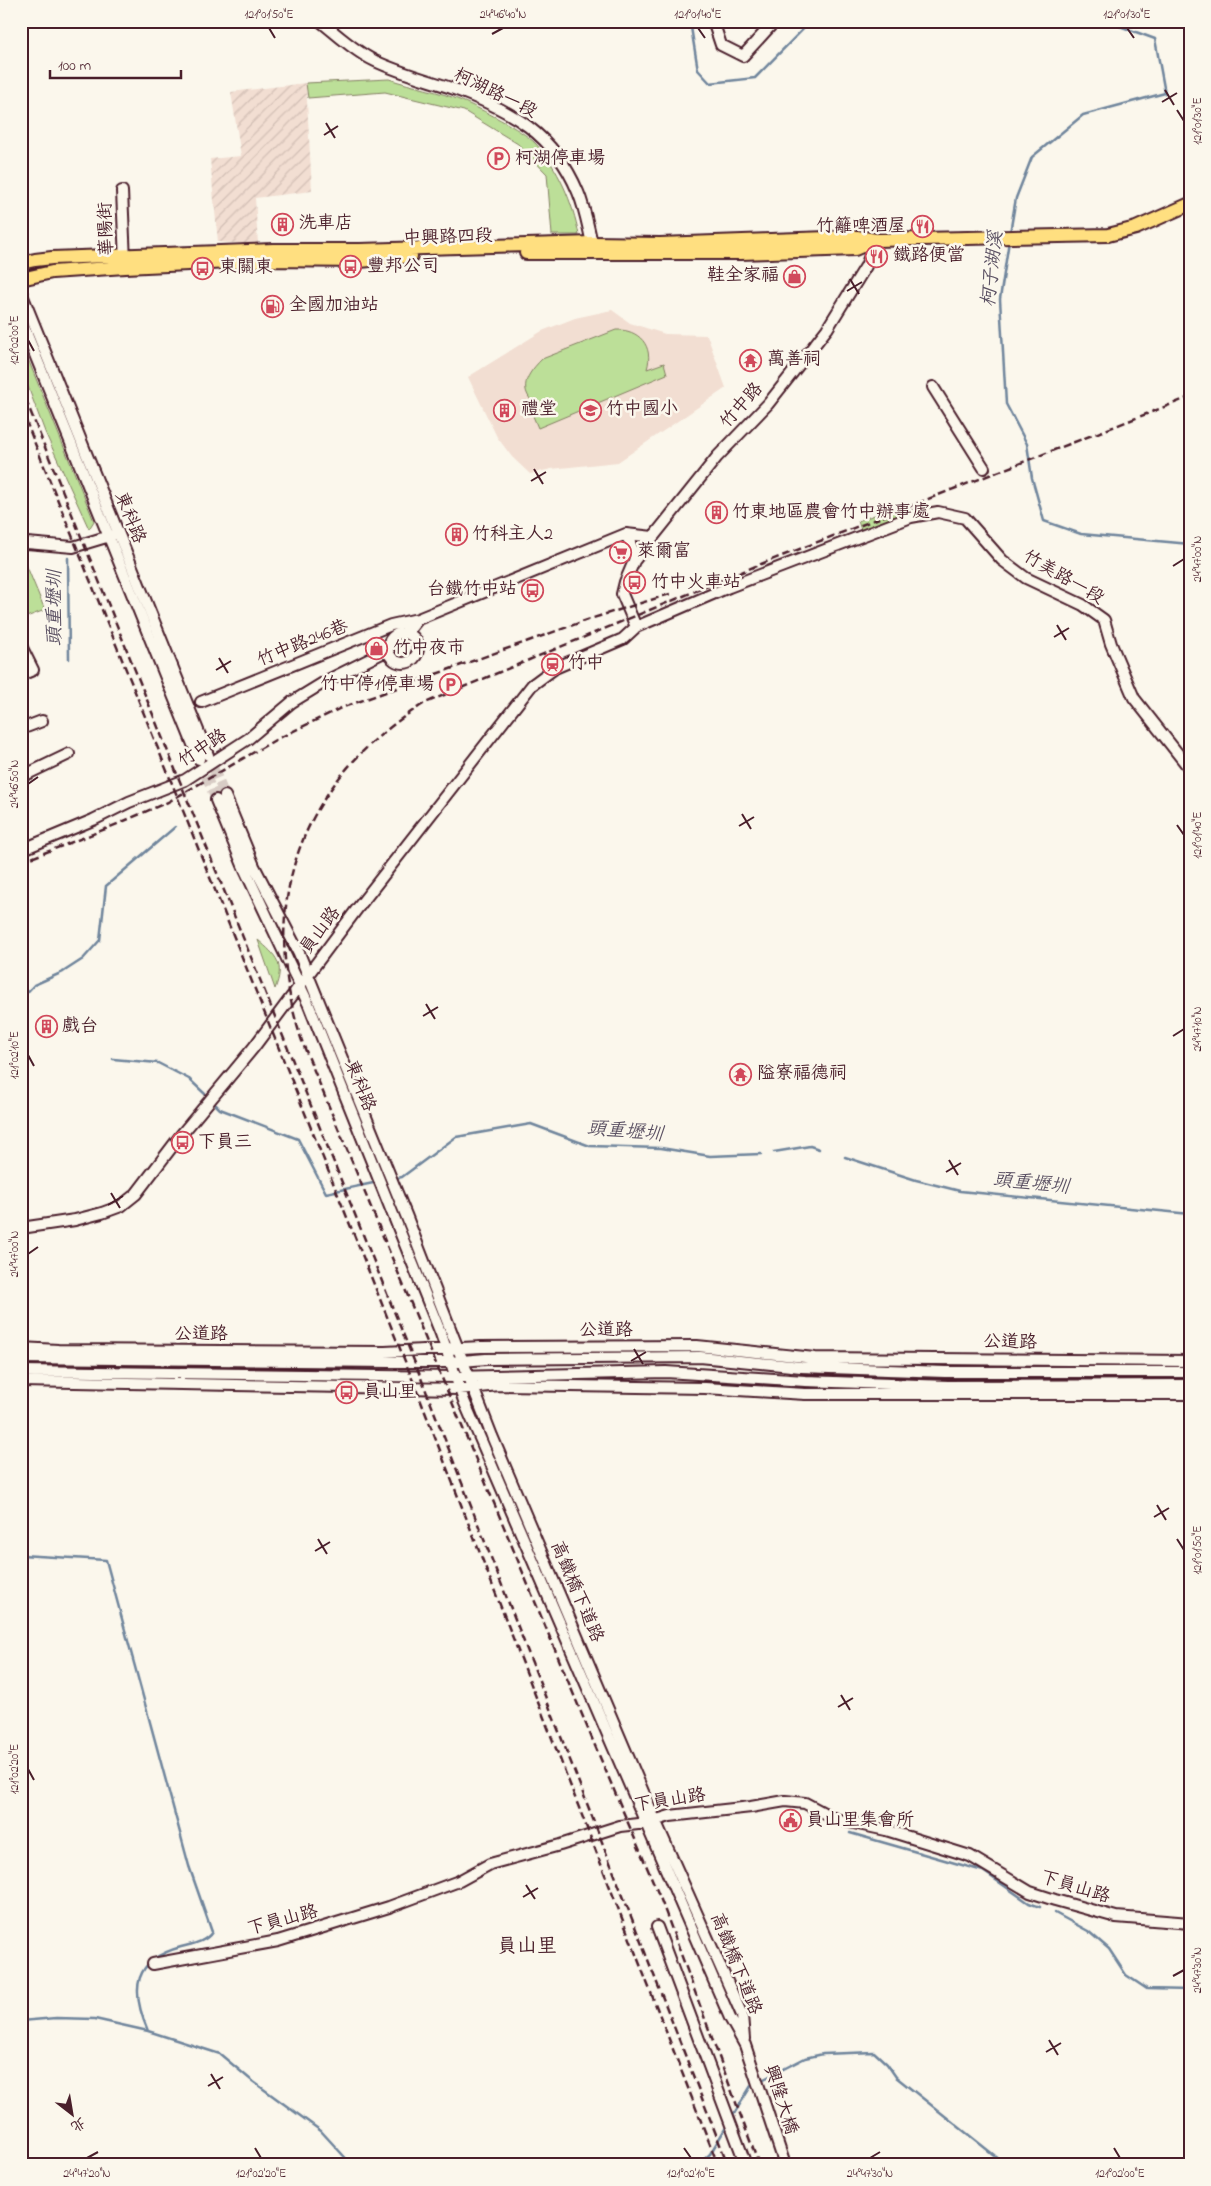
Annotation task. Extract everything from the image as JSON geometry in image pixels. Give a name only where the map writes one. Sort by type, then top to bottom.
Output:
[{"type":"main road","name":"中興路四段","points":[[21,263],[35,260],[125,261],[592,248],[741,253],[855,249],[876,240],[1108,235],[1136,228],[1190,204]]},
{"type":"main road","name":"中興路四段","points":[[21,279],[52,272],[125,261]]},
{"type":"street","name":"柯湖路一段","points":[[320,21],[349,46],[375,61],[455,89],[529,126],[550,144],[566,168],[578,193],[592,248]]},
{"type":"street","points":[[713,21],[721,45],[743,56],[775,21]]},
{"type":"street","name":"華陽街","points":[[122,191],[125,261]]},
{"type":"street","name":"竹中路","points":[[636,627],[622,594],[624,582],[634,561],[717,457],[768,404],[826,329],[866,266],[876,240]]},
{"type":"street","name":"東科路","points":[[21,292],[113,535]]},
{"type":"street","name":"東科路","points":[[21,320],[113,535],[204,757]]},
{"type":"street","points":[[933,387],[984,468]]},
{"type":"street","name":"竹美路一段","points":[[636,627],[729,588],[911,517],[938,512],[957,515],[972,524],[1002,560],[1026,578],[1084,605],[1104,620],[1110,644],[1134,698],[1190,769]]},
{"type":"street","points":[[408,633],[418,619],[626,534],[653,537]]},
{"type":"street","points":[[626,534],[635,554],[634,561]]},
{"type":"street","points":[[21,544],[73,547],[113,535]]},
{"type":"street","name":"竹中路246巷","points":[[201,702],[391,625],[418,619]]},
{"type":"street","name":"員山路","points":[[21,1228],[74,1220],[102,1213],[121,1206],[136,1194],[300,986],[532,685],[555,668],[615,643],[636,627]]},
{"type":"street","points":[[400,633],[408,633],[415,638],[418,646],[413,659],[405,663],[396,661],[388,650],[389,642],[393,636],[400,633]]},
{"type":"street","points":[[21,646],[33,670],[21,675]]},
{"type":"street","name":"竹中路","points":[[21,850],[93,820],[129,802],[185,780],[248,739],[292,702],[328,680],[388,650]]},
{"type":"street","points":[[21,729],[42,721]]},
{"type":"street","points":[[21,777],[69,754]]},
{"type":"street","name":"東科路","points":[[380,1165],[300,986],[245,870],[220,798],[308,974],[380,1165],[453,1350],[450,1362],[459,1390]]},
{"type":"street","name":"公道路","points":[[387,1357],[480,1347],[697,1346],[815,1358],[1190,1361]]},
{"type":"street","name":"公道路","points":[[21,1348],[58,1354]]},
{"type":"street","name":"高鐵橋下道路","points":[[453,1350],[462,1360],[651,1822]]},
{"type":"street","name":"公道路","points":[[21,1358],[58,1354],[387,1357],[450,1362],[462,1360],[700,1357],[801,1367],[935,1372],[1190,1372]]},
{"type":"street","points":[[21,1371],[454,1378],[494,1375],[666,1372],[805,1381],[948,1386],[1190,1385]]},
{"type":"street","points":[[394,1377],[399,1388]]},
{"type":"street","points":[[21,1381],[459,1390],[499,1385],[705,1388],[815,1394],[1190,1394]]},
{"type":"street","name":"高鐵橋下道路","points":[[459,1390],[651,1822],[742,2015],[745,2045]]},
{"type":"street","name":"下員山路","points":[[153,1964],[278,1941],[388,1907],[459,1881],[490,1864],[620,1826],[651,1822],[670,1816],[751,1807],[785,1801],[806,1803],[835,1819],[886,1830],[970,1856],[1030,1892],[1054,1900],[1116,1917],[1190,1923]]},
{"type":"street","points":[[657,1927],[746,2165]]},
{"type":"street","name":"興隆大橋","points":[[745,2045],[784,2165]]},
{"type":"shaded area","points":[[306,83],[312,191],[255,198],[258,244],[218,242],[210,159],[241,156],[231,92]]},
{"type":"shaded area","name":"竹中國小","points":[[612,310],[630,323],[665,334],[707,335],[726,388],[618,462],[551,469],[530,474],[512,457],[497,437],[468,377],[542,331],[575,318]]},
{"type":"green space","points":[[389,79],[444,94],[462,101],[500,120],[529,138],[551,163],[557,174],[569,198],[579,235],[552,235],[547,174],[518,144],[464,111],[385,92],[308,98],[306,83]]},
{"type":"green space","points":[[616,330],[632,332],[643,340],[648,353],[647,369],[664,363],[667,374],[538,428],[533,416],[543,411],[529,398],[526,392],[527,379],[535,366],[542,359]]},
{"type":"green space","points":[[21,342],[94,521],[89,529],[45,432],[21,368]]},
{"type":"green space","points":[[902,505],[908,522],[864,539],[858,521]]},
{"type":"green space","points":[[23,557],[45,610],[21,619],[21,558]]},
{"type":"green space","points":[[258,940],[270,951],[277,961],[279,973],[275,989]]},
{"type":"waterway","name":"柯子湖溪","points":[[690,21],[698,70],[710,83],[755,78],[811,21]]},
{"type":"waterway","name":"柯子湖溪","points":[[1010,233],[1016,198],[1032,157],[1083,115],[1165,93],[1155,39],[1106,21]]},
{"type":"waterway","name":"柯子湖溪","points":[[1009,241],[1000,299],[1006,404],[1027,444],[1032,478],[1044,521],[1081,534],[1190,544]]},
{"type":"waterway","name":"頭重壢圳","points":[[68,558],[69,659]]},
{"type":"waterway","name":"頭重壢圳","points":[[21,999],[34,985],[63,972],[83,959],[100,940],[106,886],[175,827]]},
{"type":"waterway","name":"頭重壢圳","points":[[113,1059],[158,1063],[189,1079],[205,1094]]},
{"type":"waterway","name":"頭重壢圳","points":[[216,1105],[220,1109],[298,1139],[326,1193],[378,1182]]},
{"type":"waterway","name":"頭重壢圳","points":[[393,1179],[402,1177],[456,1137],[531,1124],[590,1146],[661,1148],[710,1156],[761,1154]]},
{"type":"waterway","name":"頭重壢圳","points":[[774,1152],[810,1146],[819,1149]]},
{"type":"waterway","name":"頭重壢圳","points":[[845,1157],[916,1180],[960,1191],[1190,1214]]},
{"type":"waterway","points":[[21,1555],[106,1560],[189,1866],[212,1932],[194,1944],[165,1953],[153,1960],[145,1968],[140,1978],[138,1989],[142,2016],[148,2031]]},
{"type":"waterway","points":[[850,1833],[983,1871],[1029,1903],[1040,1907]]},
{"type":"waterway","points":[[1055,1913],[1088,1931],[1109,1949],[1126,1975],[1147,1989],[1190,1990]]},
{"type":"waterway","points":[[21,2021],[56,2018],[95,2019],[148,2031],[220,2054],[251,2080],[321,2131],[352,2165]]},
{"type":"waterway","points":[[760,2081],[805,2058],[823,2054],[874,2052],[887,2064],[896,2077],[999,2159],[998,2165]]},
{"type":"waterway","points":[[732,2117],[751,2086],[755,2083]]},
{"type":"waterway","points":[[698,2165],[710,2154],[728,2124]]},
{"type":"tunnel","points":[[208,755],[225,796]]},
{"type":"tunnel","points":[[200,762],[216,800]]},
{"type":"railway","points":[[21,388],[421,1378],[728,2165]]},
{"type":"railway","points":[[759,2165],[661,1900],[303,1044],[289,992],[284,942],[288,895],[299,850],[319,808],[346,769],[382,734],[425,703],[756,566],[1190,397]]},
{"type":"railway","points":[[21,409],[413,1381],[718,2165]]},
{"type":"railway","points":[[21,862],[168,802],[275,740],[341,708],[590,619],[670,594]]},
{"type":"place","name":"柯湖停車場","points":[[499,159]]},
{"type":"place","name":"洗車店","points":[[283,224]]},
{"type":"place","name":"竹籬啤酒屋","points":[[922,227]]},
{"type":"place","name":"鐵路便當","points":[[877,256]]},
{"type":"place","name":"豐邦公司","points":[[351,267]]},
{"type":"place","name":"東關東","points":[[203,268]]},
{"type":"place","name":"鞋全家福","points":[[795,276]]},
{"type":"place","name":"全國加油站","points":[[273,306]]},
{"type":"place","name":"萬善祠","points":[[751,360]]},
{"type":"place","name":"禮堂","points":[[505,410]]},
{"type":"place","name":"竹中國小","points":[[590,410]]},
{"type":"place","name":"竹東地區農會竹中辦事處","points":[[716,513]]},
{"type":"place","name":"竹科主人2","points":[[456,535]]},
{"type":"place","name":"萊爾富","points":[[621,552]]},
{"type":"place","name":"竹中火車站","points":[[635,583]]},
{"type":"place","name":"台鐵竹中站","points":[[533,590]]},
{"type":"place","name":"竹中夜市","points":[[377,649]]},
{"type":"place","name":"竹中","points":[[552,664]]},
{"type":"place","name":"竹中停1停車場","points":[[450,685]]},
{"type":"place","name":"戲台","points":[[46,1027]]},
{"type":"place","name":"隘寮福德祠","points":[[741,1074]]},
{"type":"place","name":"下員三","points":[[182,1143]]},
{"type":"place","name":"員山里","points":[[347,1393]]},
{"type":"place","name":"員山里集會所","points":[[790,1821]]},
{"type":"district","name":"員山里","points":[[527,1947]]}]
